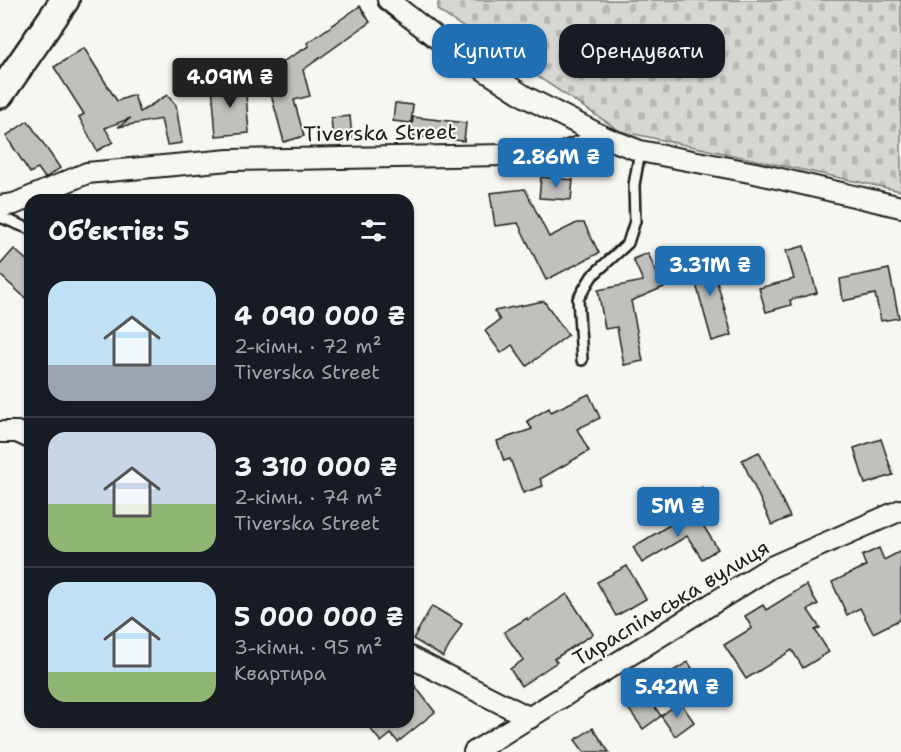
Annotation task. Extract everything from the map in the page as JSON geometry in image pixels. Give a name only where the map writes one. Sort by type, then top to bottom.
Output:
[{"type":"street","points":[[0,94],[65,0]]},
{"type":"street","points":[[388,0],[448,47],[526,97],[604,137],[640,151],[755,173],[901,207]]},
{"type":"street","name":"Tiverska Street","points":[[38,194],[87,173],[229,160],[560,154],[604,137]]},
{"type":"street","name":"Tiverska Street","points":[[0,206],[24,200]]},
{"type":"street","points":[[0,432],[17,432],[24,435]]},
{"type":"street","name":"Тираспільська вулиця","points":[[474,752],[771,567],[901,510]]},
{"type":"street","points":[[414,659],[530,718]]},
{"type":"lane","points":[[582,360],[578,299],[592,276],[628,243],[635,221],[633,185],[640,151]]},
{"type":"lane","points":[[0,217],[24,227]]},
{"type":"green space","points":[[439,0],[901,0],[901,191],[620,131],[540,78],[547,78],[547,24],[458,24],[437,10]]},
{"type":"building","points":[[360,6],[370,22],[303,70],[310,96],[294,100],[304,136],[284,142],[265,72],[309,46],[307,43]]},
{"type":"building","points":[[84,48],[117,101],[134,95],[140,112],[167,95],[176,105],[182,143],[167,145],[161,119],[118,127],[131,118],[105,128],[113,142],[97,151],[79,117],[84,114],[54,67]]},
{"type":"building","points":[[245,82],[249,133],[216,136],[212,85]]},
{"type":"building","points":[[395,103],[413,105],[411,123],[393,121]]},
{"type":"building","points":[[350,116],[352,138],[333,140],[331,118]]},
{"type":"building","points":[[413,117],[466,123],[464,141],[411,136]]},
{"type":"building","points":[[28,121],[60,168],[45,178],[38,168],[30,173],[6,136]]},
{"type":"building","points":[[541,177],[573,180],[571,200],[539,198]]},
{"type":"building","points":[[525,189],[549,237],[577,223],[584,223],[599,253],[546,280],[518,223],[495,226],[490,193]]},
{"type":"building","points":[[804,246],[817,293],[790,300],[791,305],[766,312],[759,288],[794,279],[786,251]]},
{"type":"building","points":[[14,249],[24,258],[24,297],[0,275],[0,265]]},
{"type":"building","points":[[648,253],[659,278],[669,276],[671,284],[631,301],[643,361],[624,365],[617,327],[605,329],[598,290],[643,281],[633,259]]},
{"type":"building","points":[[709,253],[732,335],[712,341],[689,259]]},
{"type":"building","points":[[889,269],[899,318],[881,321],[875,294],[843,301],[840,279]]},
{"type":"building","points":[[544,301],[568,335],[527,366],[512,345],[501,353],[485,331],[500,320],[494,311]]},
{"type":"building","points":[[589,394],[600,418],[577,429],[589,451],[540,479],[543,486],[523,493],[510,459],[504,461],[497,441],[532,429],[527,421],[549,408],[551,412]]},
{"type":"building","points":[[881,439],[893,475],[865,484],[854,448]]},
{"type":"building","points":[[759,452],[790,517],[772,525],[742,460]]},
{"type":"building","points":[[702,487],[714,506],[698,517],[686,498]]},
{"type":"building","points":[[692,508],[718,549],[702,559],[687,536],[642,563],[633,547],[678,520],[676,518]]},
{"type":"building","points":[[879,548],[884,560],[901,551],[901,619],[873,633],[860,608],[847,615],[832,582],[866,566],[862,556]]},
{"type":"building","points":[[627,566],[646,599],[616,616],[597,582]]},
{"type":"building","points":[[806,585],[818,604],[808,610],[820,628],[815,630],[829,652],[803,668],[792,650],[746,679],[724,645],[752,628],[745,616],[763,605],[766,610]]},
{"type":"building","points":[[567,594],[593,634],[554,659],[557,662],[521,686],[510,669],[523,660],[504,632],[527,618],[528,620]]},
{"type":"building","points":[[432,606],[462,624],[443,657],[414,640]]},
{"type":"building","points":[[688,662],[698,678],[704,675],[715,692],[694,705],[673,671]]},
{"type":"building","points":[[414,685],[435,712],[398,742],[391,734],[381,742],[370,728],[414,728]]},
{"type":"building","points":[[644,691],[661,716],[643,729],[625,704]]},
{"type":"building","points":[[680,702],[694,722],[675,736],[661,716]]},
{"type":"building","points":[[593,728],[609,752],[584,752],[575,740]]}]
